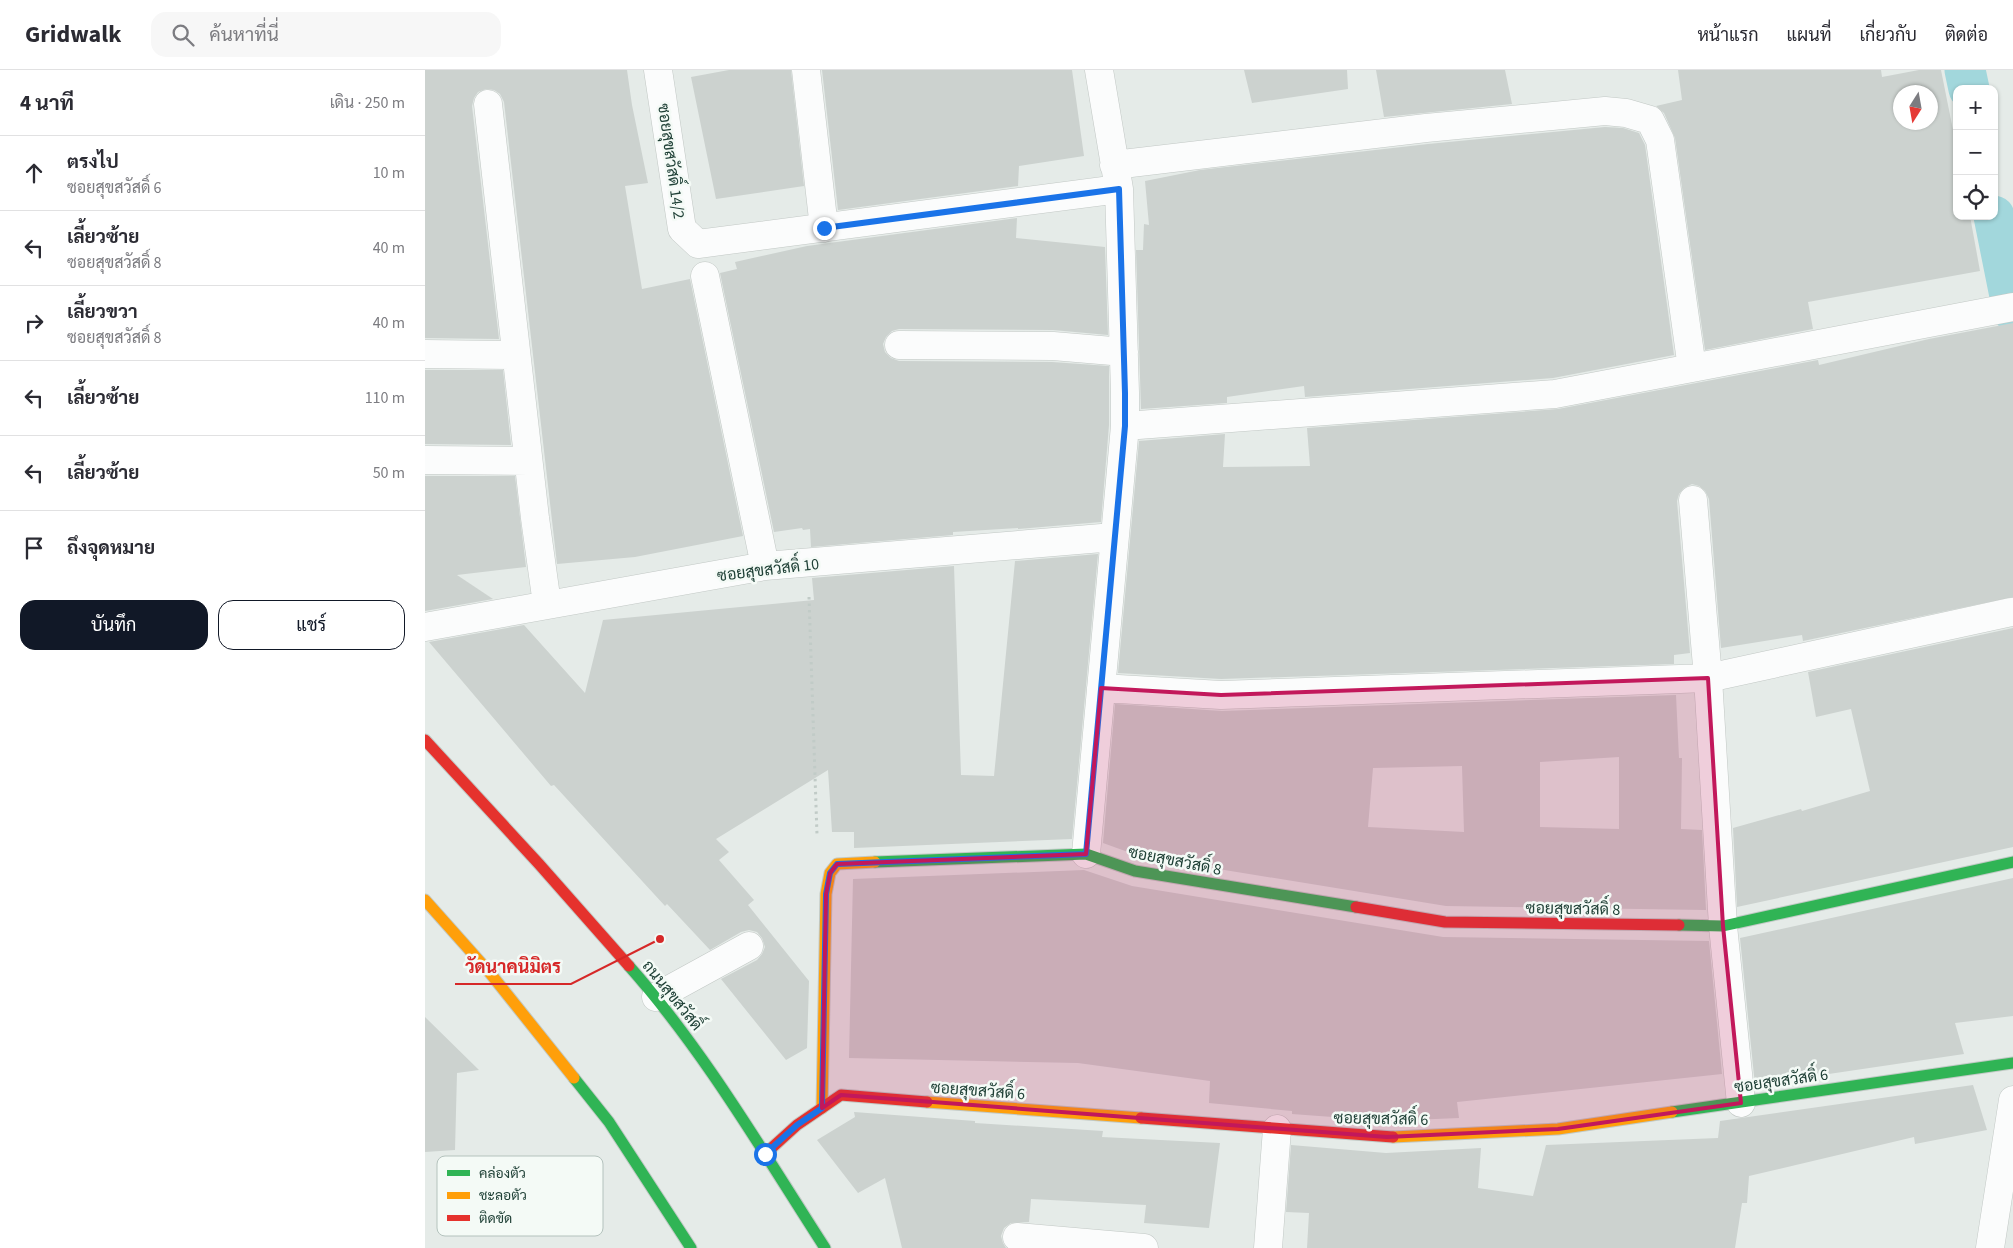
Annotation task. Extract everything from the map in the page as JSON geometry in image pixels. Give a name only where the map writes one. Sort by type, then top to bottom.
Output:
[{"type":"street","name":"ซอยสุขสวัสดิ์ 14/2","points":[[658,70],[682,229],[699,244],[824,228]]},
{"type":"street","points":[[806,70],[824,228],[1117,177],[1426,128],[1605,111],[1626,113],[1650,120],[1660,140],[1692,368]]},
{"type":"street","points":[[1086,854],[1125,426],[1117,177],[1099,70]]},
{"type":"street","points":[[488,104],[528,460],[547,604]]},
{"type":"street","points":[[705,276],[765,566]]},
{"type":"street","points":[[1125,426],[1555,394],[2006,308]]},
{"type":"street","points":[[899,346],[1053,346],[1124,352]]},
{"type":"street","points":[[425,354],[516,355]]},
{"type":"street","points":[[425,460],[528,460]]},
{"type":"street","points":[[1693,500],[1708,678],[1723,926],[1741,1102]]},
{"type":"street","name":"ซอยสุขสวัสดิ์ 10","points":[[425,627],[765,566],[808,564],[1115,537]]},
{"type":"street","points":[[1101,688],[1221,695],[1708,678],[2011,612]]},
{"type":"street","name":"ถนนสุขสวัสดิ์","points":[[425,740],[539,864],[656,997],[707,1064],[825,1248]]},
{"type":"street","name":"ซอยสุขสวัสดิ์ 8","points":[[830,873],[837,864],[1086,854],[1135,871],[1445,922],[1723,926],[2013,862]]},
{"type":"street","points":[[822,1108],[826,894],[830,873]]},
{"type":"street","points":[[425,900],[489,973],[609,1122],[691,1248]]},
{"type":"street","points":[[656,997],[749,946]]},
{"type":"street","name":"ซอยสุขสวัสดิ์ 6","points":[[765,1154],[797,1125],[841,1095],[1387,1138],[1558,1129],[2013,1063]]},
{"type":"street","points":[[1990,1248],[2013,1100]]},
{"type":"street","points":[[1268,1248],[1277,1129]]},
{"type":"street","points":[[1017,1237],[1144,1248]]},
{"type":"path","points":[[808,564],[817,845],[830,873]]},
{"type":"highlighted area","points":[[1708,678],[1723,926],[1741,1103],[1558,1129],[1387,1137],[841,1095],[822,1108],[826,894],[830,873],[837,864],[1086,854],[1101,688],[1221,695]]},
{"type":"building","points":[[425,70],[627,70],[648,183],[625,186],[642,289],[690,279],[743,536],[635,557],[557,564],[504,102],[500,94],[494,90],[486,89],[478,92],[472,106],[499,339],[425,338]]},
{"type":"building","points":[[729,70],[791,70],[804,186],[716,199],[691,77]]},
{"type":"building","points":[[822,70],[1072,70],[1084,156],[1019,166],[1018,186],[838,210]]},
{"type":"building","points":[[1244,70],[1347,70],[1348,89],[1252,103]]},
{"type":"building","points":[[1376,70],[1505,70],[1512,104],[1384,117]]},
{"type":"building","points":[[1678,70],[1881,70],[1882,77],[1919,70],[1941,70],[1953,130],[1953,220],[1971,220],[1980,271],[1808,302],[1813,329],[1705,350],[1675,138],[1664,113],[1656,106],[1682,100]]},
{"type":"building","points":[[1605,127],[1623,128],[1639,133],[1645,145],[1674,355],[1553,378],[1305,397],[1304,386],[1227,397],[1227,403],[1141,409],[1136,250],[1143,250],[1144,224],[1149,225],[1145,181],[1200,170],[1428,144]]},
{"type":"building","points":[[1017,218],[1016,238],[1105,247],[1108,335],[1053,330],[899,329],[892,331],[886,337],[883,344],[885,352],[891,358],[899,361],[1052,362],[1109,366],[1109,425],[1101,522],[953,532],[953,535],[811,547],[810,529],[803,530],[802,528],[774,532],[720,273],[737,269],[735,262],[807,246]]},
{"type":"building","points":[[2013,323],[2013,597],[1803,641],[1802,635],[1721,648],[1709,499],[1705,491],[1699,486],[1692,484],[1684,488],[1679,494],[1677,501],[1690,653],[1674,655],[1674,664],[1221,679],[1118,673],[1139,441],[1225,434],[1223,467],[1310,466],[1307,428],[1558,409],[1818,360],[1819,365],[1929,339]]},
{"type":"building","points":[[425,370],[503,370],[511,445],[425,444]]},
{"type":"building","points":[[425,476],[515,476],[526,567],[457,575],[493,599],[425,611]]},
{"type":"building","points":[[1098,554],[1072,839],[854,848],[854,832],[832,832],[828,770],[716,839],[729,852],[719,860],[754,900],[748,905],[809,981],[807,1048],[786,1060],[721,979],[757,960],[762,954],[765,947],[762,938],[757,932],[749,930],[741,932],[710,950],[667,904],[665,906],[554,785],[551,786],[429,642],[524,625],[585,693],[603,620],[814,600],[812,578],[954,566],[961,775],[994,776],[1015,561]]},
{"type":"building","points":[[2013,628],[2013,847],[1737,907],[1733,828],[1801,809],[1802,811],[1870,791],[1851,709],[1816,717],[1808,672]]},
{"type":"building","points":[[1676,695],[1679,758],[1682,758],[1681,829],[1702,830],[1706,910],[1446,906],[1139,856],[1103,843],[1115,704],[1222,711]],"holes":[[[1619,757],[1619,829],[1540,827],[1540,762]],[[1462,766],[1464,832],[1368,827],[1373,768]]]},
{"type":"building","points":[[1084,870],[1132,886],[1443,937],[1709,941],[1722,1074],[1457,1102],[1459,1118],[1387,1121],[1292,1114],[1292,1111],[1209,1103],[1210,1081],[1078,1063],[849,1058],[853,879]]},
{"type":"building","points":[[2013,878],[2013,1016],[1955,1023],[1964,1054],[1755,1085],[1740,938]]},
{"type":"building","points":[[425,1017],[479,1070],[457,1073],[455,1150],[425,1152]]},
{"type":"building","points":[[1973,1085],[1987,1130],[1915,1144],[1914,1137],[1749,1176],[1747,1203],[1742,1203],[1735,1248],[1307,1248],[1309,1213],[1286,1212],[1291,1145],[1386,1153],[1481,1148],[1478,1188],[1533,1196],[1546,1145],[1718,1138],[1720,1121]]},
{"type":"building","points":[[854,1112],[975,1121],[975,1123],[1103,1131],[1102,1137],[1220,1143],[1209,1228],[1144,1223],[1146,1205],[1031,1199],[1029,1222],[1011,1223],[1004,1228],[1001,1236],[1006,1248],[902,1248],[885,1178],[858,1193],[817,1140],[855,1117]]},
{"type":"waterway","points":[[1965,70],[1968,85]]},
{"type":"waterway","points":[[1995,220],[2013,311]]},
{"type":"traffic: fast","points":[[875,862],[1086,854],[1135,871],[1356,907]]},
{"type":"traffic: fast","points":[[1679,925],[1723,926],[2013,862]]},
{"type":"traffic: fast","points":[[629,966],[657,999],[708,1068],[756,1139],[825,1248]]},
{"type":"traffic: fast","points":[[1672,1112],[2013,1063]]},
{"type":"traffic: fast","points":[[574,1078],[609,1122],[691,1248]]},
{"type":"traffic: slow","points":[[822,1108],[826,894],[830,873],[837,864],[875,862]]},
{"type":"traffic: slow","points":[[425,900],[490,973],[574,1078]]},
{"type":"traffic: slow","points":[[927,1102],[1141,1118]]},
{"type":"traffic: slow","points":[[1393,1137],[1558,1129],[1672,1112]]},
{"type":"traffic: jam","points":[[425,740],[539,864],[629,966]]},
{"type":"traffic: jam","points":[[1356,907],[1445,922],[1679,925]]},
{"type":"traffic: jam","points":[[765,1154],[797,1125],[841,1095],[927,1102]]},
{"type":"traffic: jam","points":[[1141,1118],[1393,1137]]},
{"type":"place","name":"วัดนาคนิมิตร","points":[[660,939]]},
{"type":"route","points":[[765,1154],[797,1125],[822,1108],[826,894],[830,873],[837,864],[1086,854],[1125,426],[1119,189],[824,228]]}]
